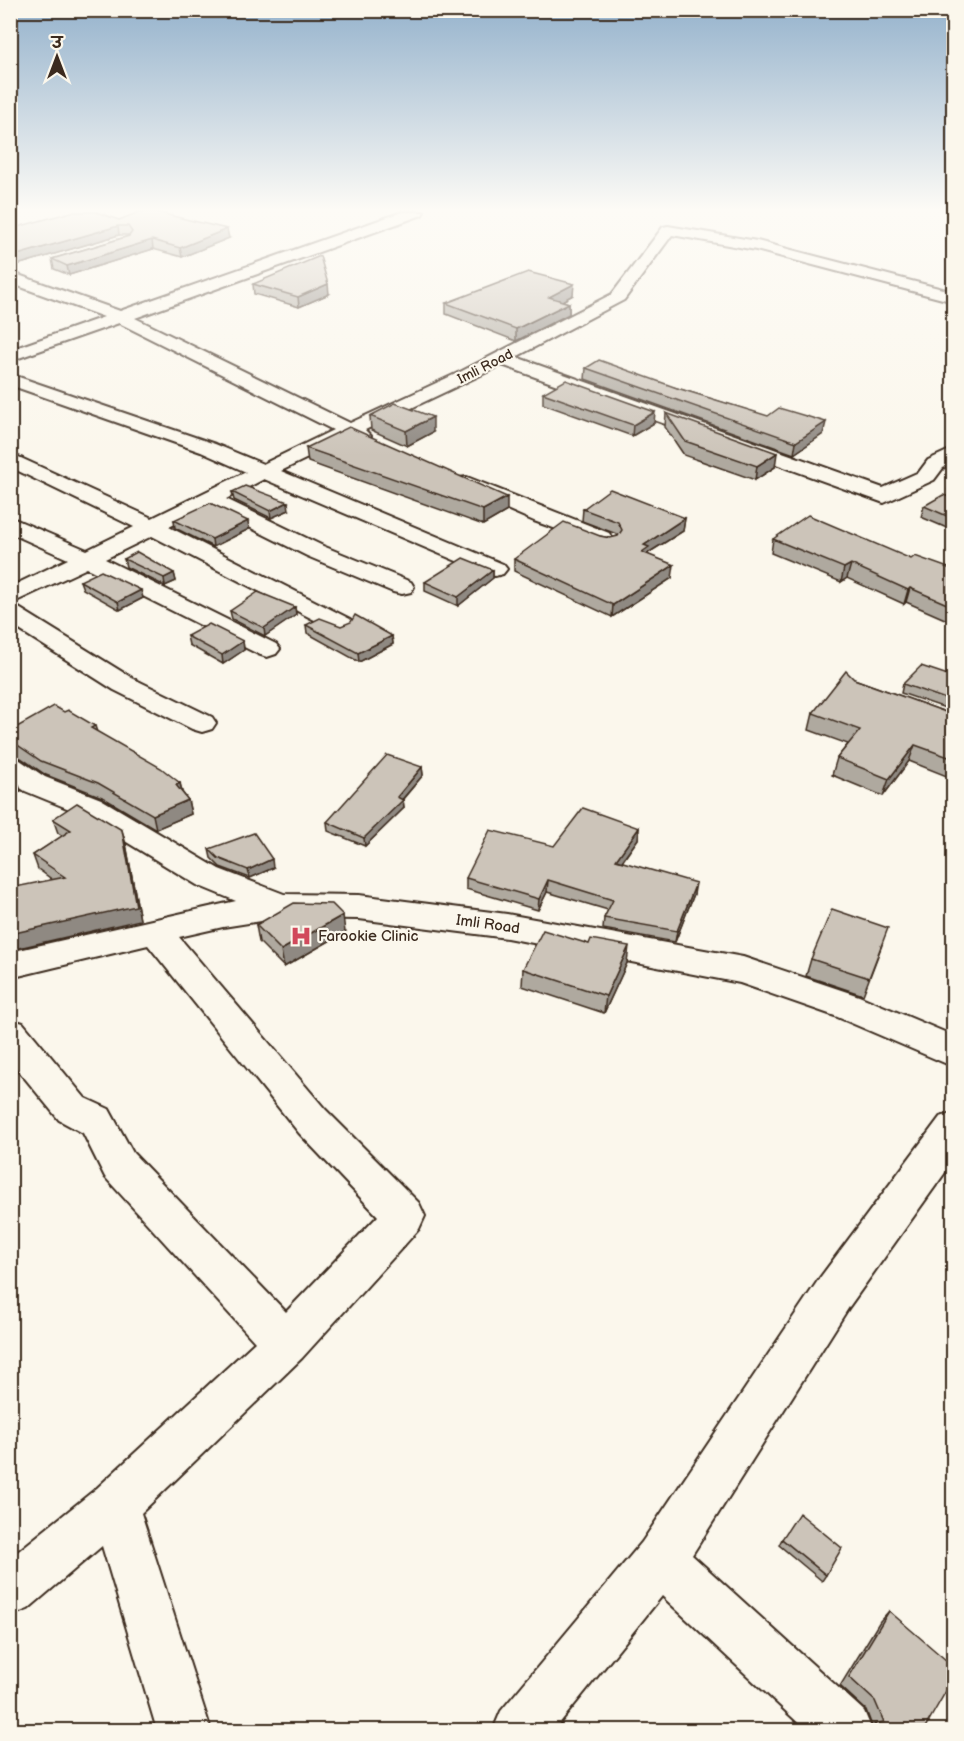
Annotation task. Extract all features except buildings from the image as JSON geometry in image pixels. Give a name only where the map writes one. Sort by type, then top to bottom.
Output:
[{"type":"street","points":[[57,293],[120,317],[381,445]]},
{"type":"street","points":[[10,356],[187,293]]},
{"type":"street","name":"Imli Road","points":[[10,597],[348,430],[501,358],[618,297],[621,293]]},
{"type":"street","points":[[501,358],[884,496],[927,476],[934,464],[954,454]]},
{"type":"street","points":[[10,379],[208,448],[495,569]]},
{"type":"street","points":[[10,459],[152,527],[341,624]]},
{"type":"street","points":[[445,473],[542,516],[608,541]]},
{"type":"street","points":[[909,486],[931,494]]},
{"type":"street","points":[[208,499],[268,526],[315,551],[402,586]]},
{"type":"street","points":[[10,524],[87,559],[267,649]]},
{"type":"street","points":[[10,613],[123,684],[202,723]]},
{"type":"street","points":[[10,767],[23,792],[90,806],[208,878],[281,906]]},
{"type":"street","name":"Imli Road","points":[[10,965],[223,915],[281,906],[359,907],[507,926],[743,970],[847,1006],[954,1052]]},
{"type":"street","points":[[10,1591],[114,1505],[286,1343],[405,1216],[312,1121],[155,931]]},
{"type":"street","points":[[10,1033],[72,1109],[96,1121],[119,1166],[286,1343]]},
{"type":"street","points":[[520,1731],[660,1560],[834,1293],[954,1129]]},
{"type":"street","points":[[114,1505],[184,1731]]},
{"type":"street","points":[[660,1560],[845,1731]]},
{"type":"place","name":"Farookie Clinic","points":[[301,936]]}]
